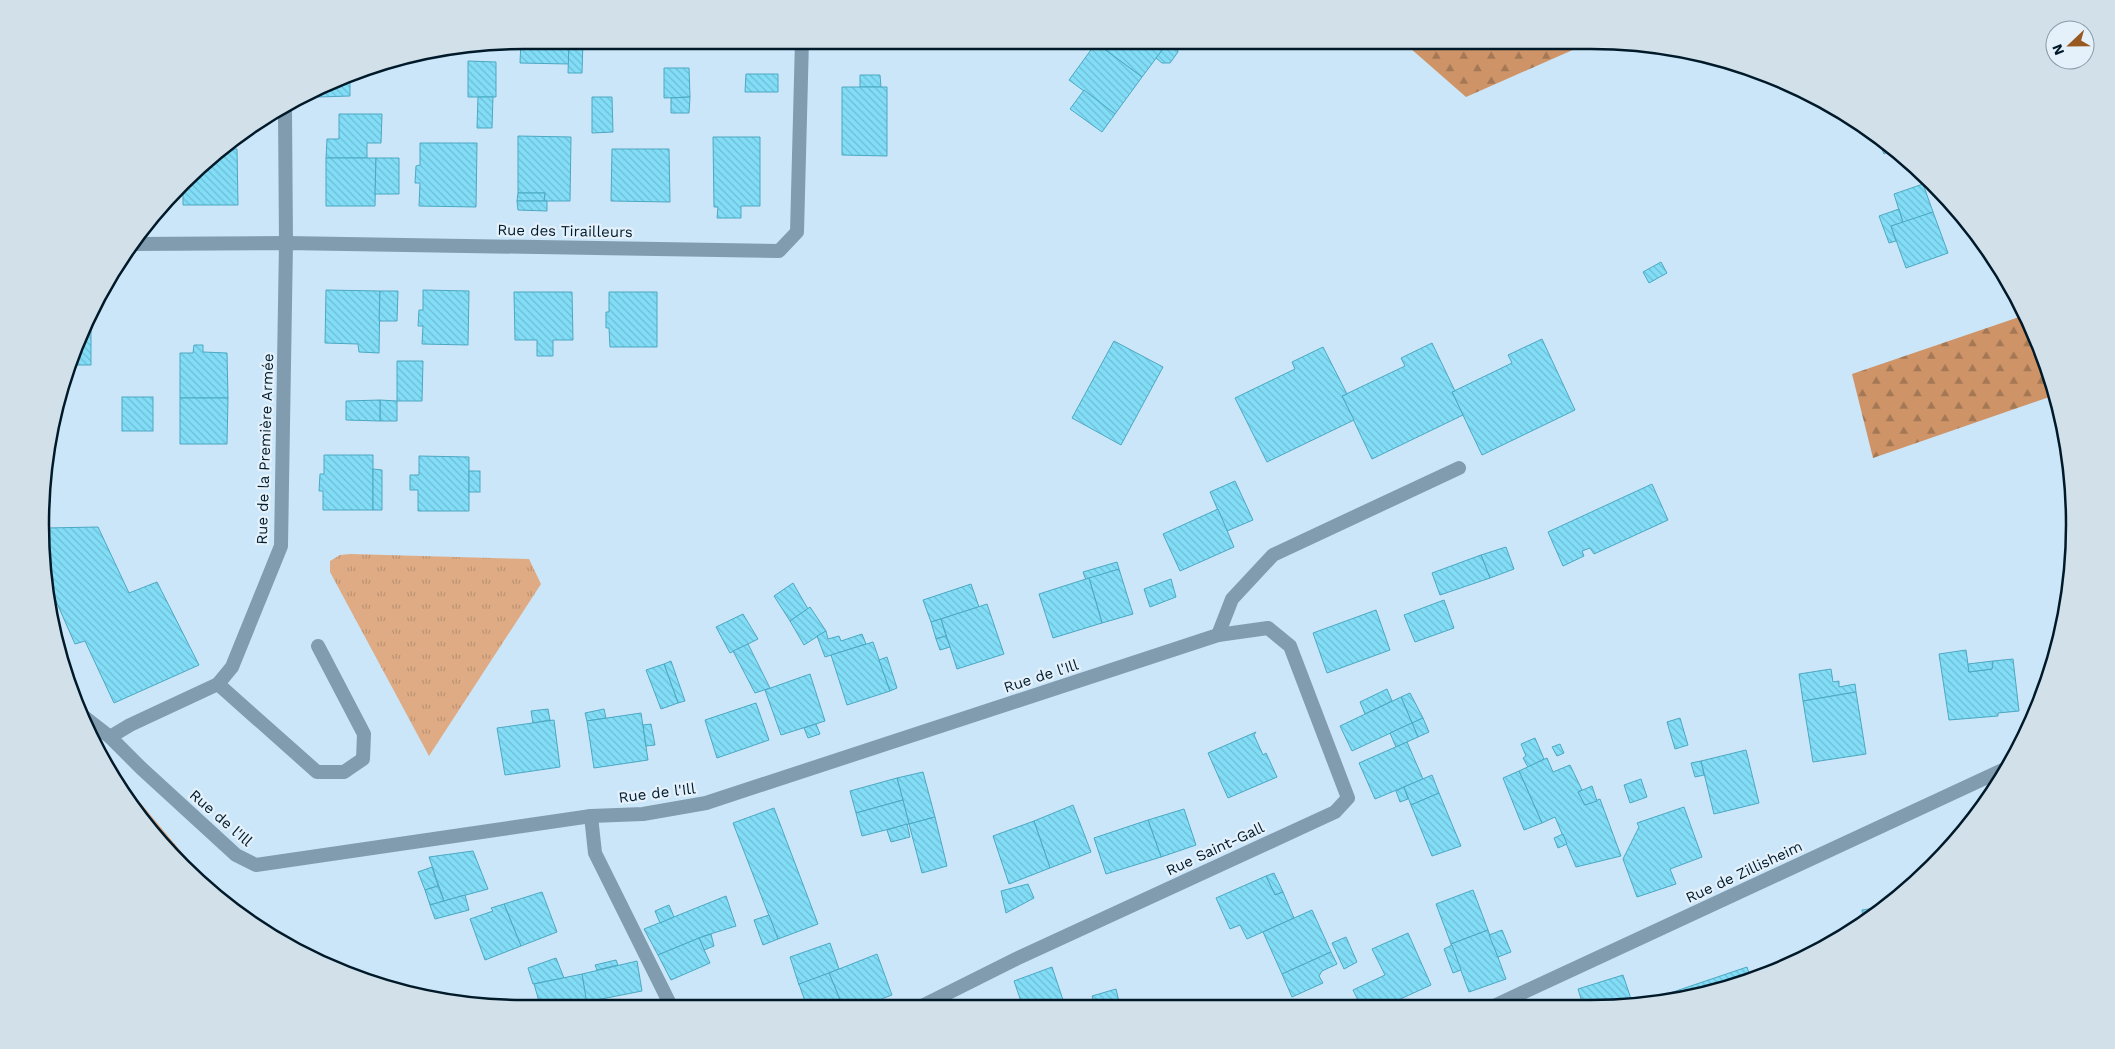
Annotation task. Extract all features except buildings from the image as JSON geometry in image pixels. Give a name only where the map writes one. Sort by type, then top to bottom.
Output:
[{"type":"street","name":"Rue des Tirailleurs","points":[[141,244],[286,243],[779,251],[797,232],[802,49]]},
{"type":"street","name":"Rue de la Première Armée","points":[[110,736],[218,684],[232,667],[281,546],[286,243],[284,114]]},
{"type":"street","points":[[1218,635],[1232,599],[1273,555],[1459,468]]},
{"type":"street","name":"Rue de l'Ill","points":[[92,723],[110,736],[141,768],[236,855],[256,865],[591,816],[643,814],[706,803],[1218,635],[1268,628]]},
{"type":"street","name":"Rue Saint-Gall","points":[[934,1000],[1016,959],[1335,812],[1348,798],[1290,646],[1268,628]]},
{"type":"street","points":[[218,684],[317,772],[344,772],[363,759],[364,734],[318,646]]},
{"type":"street","name":"Rue de Zillisheim","points":[[1507,1000],[1996,773]]},
{"type":"street","points":[[591,816],[595,854],[668,1000]]},
{"type":"green space","points":[[1411,49],[1575,49],[1466,97]]},
{"type":"green space","points":[[2018,317],[2030,342],[2049,397],[1873,458],[1852,374]]},
{"type":"green space","points":[[340,555],[529,559],[541,584],[429,756],[330,572],[330,561]]},
{"type":"green space","points":[[138,800],[189,861],[167,838]]}]
